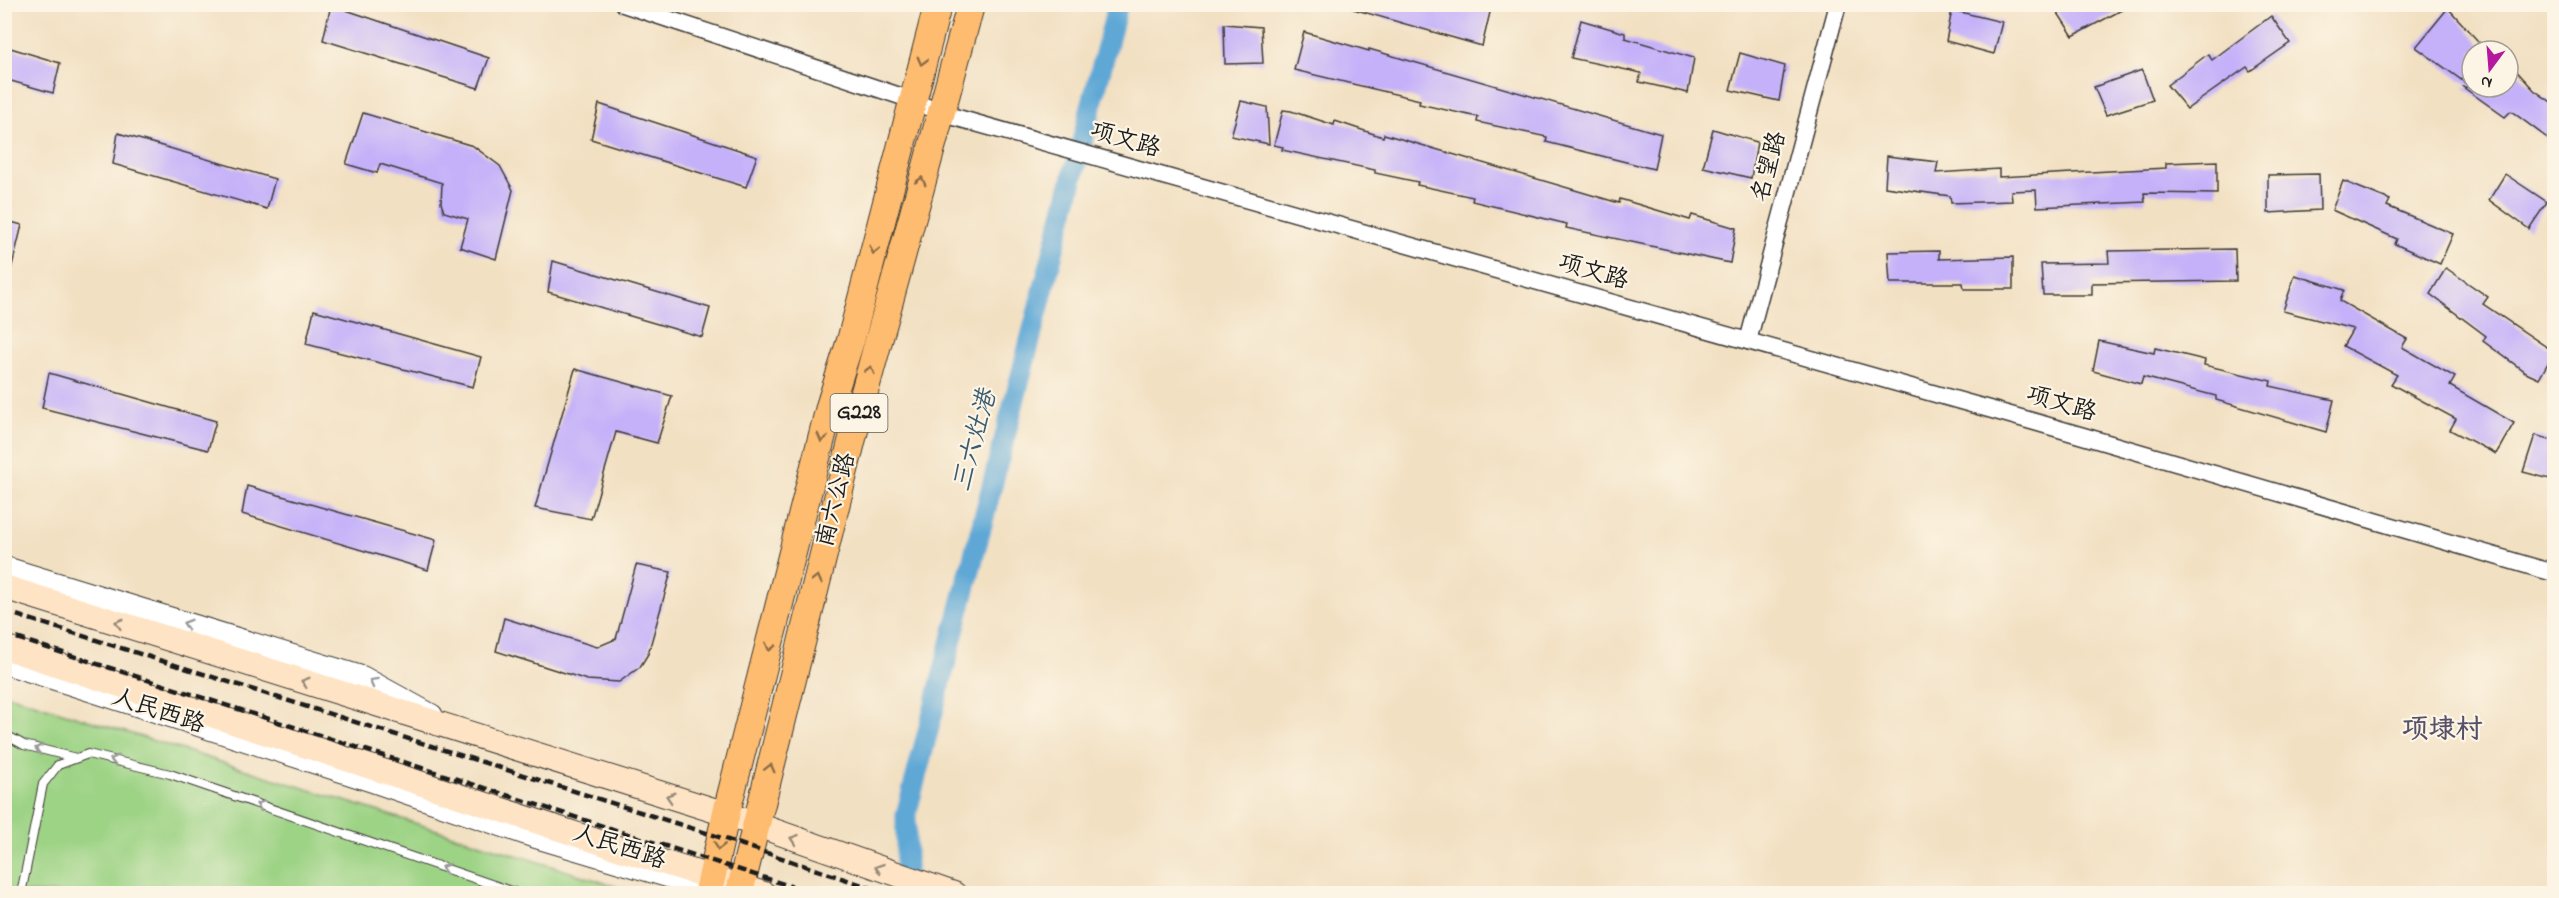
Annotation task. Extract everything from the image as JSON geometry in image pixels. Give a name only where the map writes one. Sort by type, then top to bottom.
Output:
[{"type":"highway","name":"南六公路","points":[[710,887],[726,814],[830,405],[851,339],[938,4]]},
{"type":"highway","name":"南六公路","points":[[748,891],[757,825],[859,412],[971,4]]},
{"type":"main road","points":[[4,587],[726,814],[954,894]]},
{"type":"main road","name":"人民西路","points":[[4,647],[710,887],[748,891]]},
{"type":"street","name":"项文路","points":[[623,4],[912,100],[940,113],[1748,341],[2554,573]]},
{"type":"street","name":"名望路","points":[[1748,341],[1838,4]]},
{"type":"street","points":[[4,567],[363,676],[461,731]]},
{"type":"street","name":"人民西路","points":[[4,663],[371,781],[534,837],[710,887]]},
{"type":"lane","points":[[4,734],[24,745],[77,758]]},
{"type":"lane","points":[[21,894],[43,784],[58,765],[88,754],[170,774],[520,894]]},
{"type":"green space","points":[[5,694],[637,893],[5,893]]},
{"type":"building","points":[[1353,4],[1492,4],[1482,46],[1353,9]]},
{"type":"building","points":[[2066,4],[2133,4],[2073,36],[2056,10]]},
{"type":"building","points":[[331,5],[489,58],[478,88],[323,40]]},
{"type":"building","points":[[2448,8],[2476,39],[2460,39],[2460,79],[2416,47]]},
{"type":"building","points":[[1952,10],[2002,22],[1994,54],[1946,41]]},
{"type":"building","points":[[2271,16],[2290,43],[2250,71],[2247,67],[2187,109],[2167,85],[2208,54],[2212,60]]},
{"type":"building","points":[[1581,20],[1625,33],[1625,38],[1694,58],[1688,93],[1639,82],[1641,73],[1571,58]]},
{"type":"building","points":[[1224,24],[1261,27],[1263,63],[1225,64]]},
{"type":"building","points":[[1304,32],[1661,134],[1654,169],[1546,142],[1547,137],[1477,122],[1478,117],[1419,104],[1420,100],[1294,70]]},
{"type":"building","points":[[4,46],[60,63],[53,93],[4,79]]},
{"type":"building","points":[[1740,53],[1785,66],[1779,101],[1730,90]]},
{"type":"building","points":[[2142,70],[2153,100],[2106,115],[2094,87]]},
{"type":"building","points":[[2520,75],[2534,90],[2554,104],[2554,143],[2511,111],[2505,117],[2480,99],[2520,99]]},
{"type":"building","points":[[1241,101],[1267,107],[1269,144],[1231,136]]},
{"type":"building","points":[[599,104],[757,156],[746,187],[591,139]]},
{"type":"building","points":[[1283,110],[1334,125],[1335,121],[1383,137],[1384,134],[1619,203],[1620,199],[1690,220],[1692,215],[1736,228],[1730,263],[1566,228],[1567,224],[1472,201],[1473,197],[1417,185],[1418,182],[1375,173],[1375,170],[1282,150],[1283,147],[1274,145]]},
{"type":"building","points":[[363,113],[473,146],[500,166],[513,190],[496,259],[460,247],[468,219],[444,212],[441,203],[442,183],[380,164],[377,173],[346,164]]},
{"type":"building","points":[[1713,129],[1757,142],[1751,178],[1703,167]]},
{"type":"building","points":[[118,133],[275,179],[267,209],[113,164]]},
{"type":"building","points":[[1887,156],[1938,162],[1936,173],[1999,169],[1999,177],[2166,168],[2166,163],[2217,161],[2217,194],[2144,193],[2145,202],[2037,207],[2036,190],[2011,191],[2012,201],[1951,203],[1950,196],[1885,187]]},
{"type":"building","points":[[2319,174],[2320,210],[2268,213],[2268,175]]},
{"type":"building","points":[[2505,174],[2547,202],[2529,229],[2489,200]]},
{"type":"building","points":[[2343,181],[2390,200],[2387,206],[2453,234],[2440,264],[2395,244],[2397,239],[2332,210]]},
{"type":"building","points":[[4,220],[22,225],[10,274],[4,273]]},
{"type":"building","points":[[2235,249],[2236,281],[2092,283],[2092,295],[2043,295],[2041,264],[2109,263],[2108,251]]},
{"type":"building","points":[[1939,251],[1939,259],[2013,257],[2013,289],[1964,289],[1963,283],[1890,283],[1888,252]]},
{"type":"building","points":[[553,261],[710,308],[702,337],[548,292]]},
{"type":"building","points":[[2446,268],[2488,297],[2483,304],[2554,352],[2539,379],[2528,374],[2483,341],[2486,336],[2430,294]]},
{"type":"building","points":[[2295,275],[2344,290],[2340,301],[2407,339],[2402,347],[2455,377],[2450,386],[2514,423],[2496,454],[2450,430],[2456,419],[2391,384],[2397,375],[2343,346],[2353,329],[2283,311]]},
{"type":"building","points":[[314,310],[481,357],[473,387],[306,344]]},
{"type":"building","points":[[2099,341],[2154,353],[2155,348],[2205,360],[2204,365],[2271,381],[2270,386],[2334,400],[2326,432],[2216,400],[2216,396],[2143,377],[2141,384],[2093,371]]},
{"type":"building","points":[[575,369],[672,396],[657,443],[616,432],[591,519],[535,508]]},
{"type":"building","points":[[49,373],[216,421],[208,450],[42,408]]},
{"type":"building","points":[[2535,435],[2554,441],[2554,480],[2523,472]]},
{"type":"building","points":[[247,486],[436,540],[428,570],[242,514]]},
{"type":"building","points":[[636,565],[671,572],[648,654],[640,667],[619,682],[587,680],[496,651],[504,618],[597,647],[616,639]]},
{"type":"waterway","name":"三六灶港","points":[[906,894],[906,815],[1118,4]]},
{"type":"railway","points":[[4,611],[713,835],[889,894]]},
{"type":"railway","points":[[4,634],[815,894]]},
{"type":"district","name":"项埭村","points":[[2442,730]]}]
